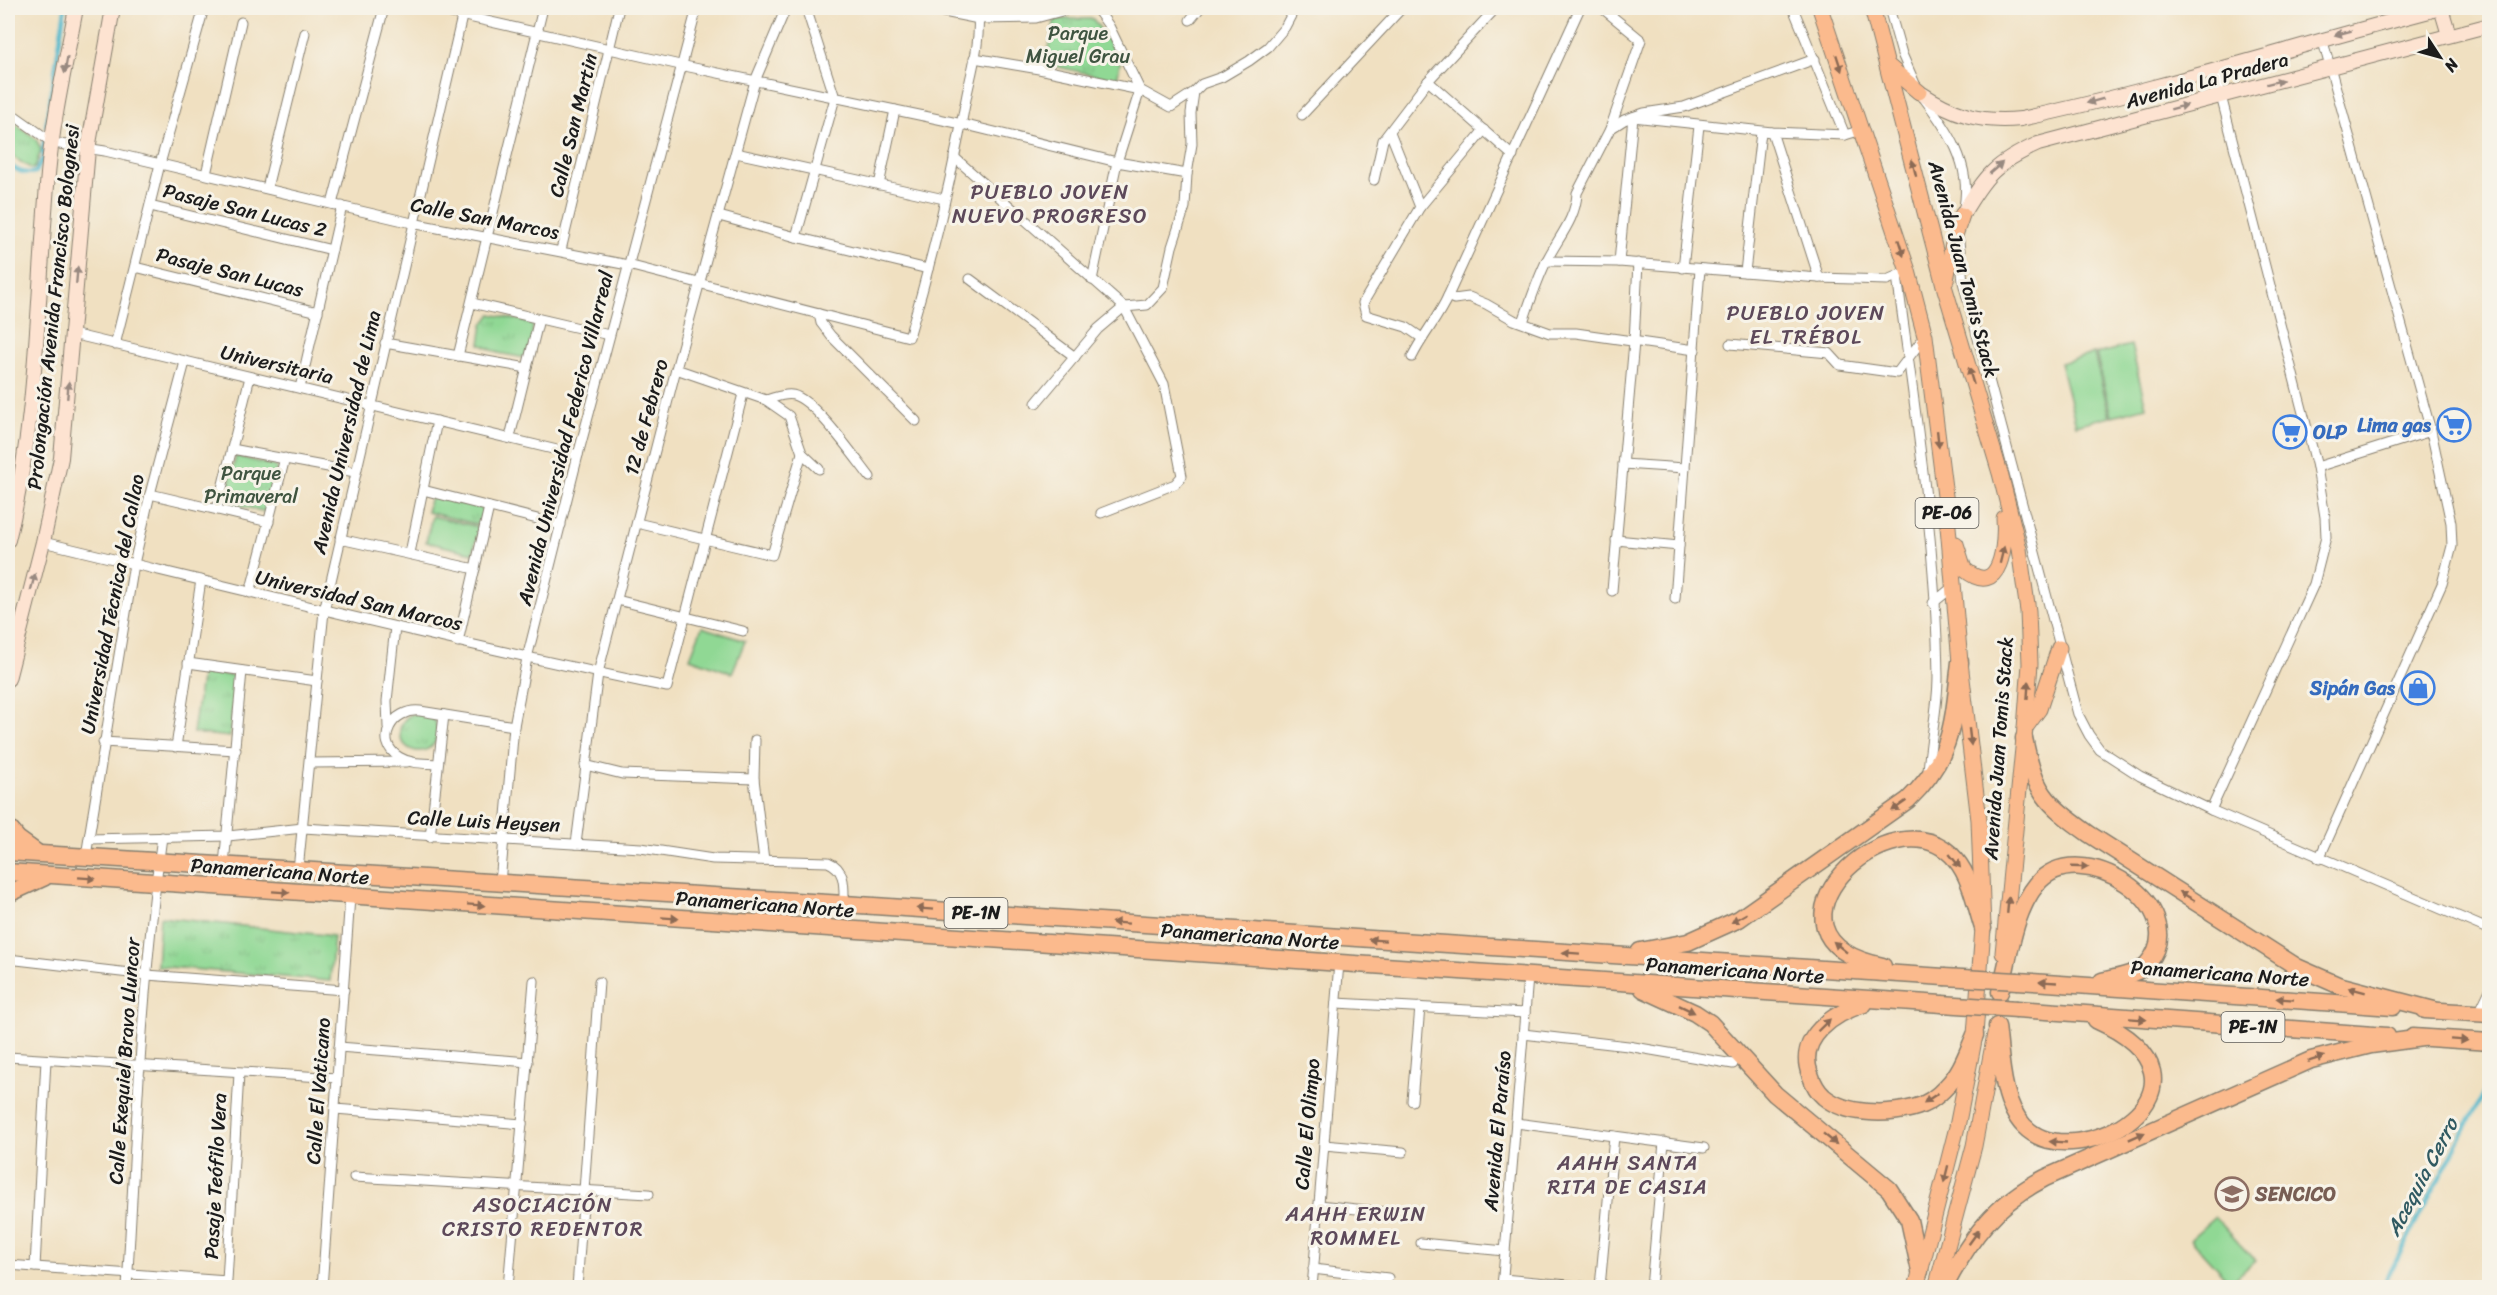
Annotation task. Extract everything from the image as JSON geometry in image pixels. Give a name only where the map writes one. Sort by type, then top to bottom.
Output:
[{"type":"highway","points":[[1610,956],[1688,942],[1739,919],[1908,800],[1928,781],[1947,747],[1954,718],[1959,656]]},
{"type":"highway","points":[[2025,733],[2031,772],[2038,788],[2058,811],[2089,834],[2297,967],[2338,985],[2433,1010]]},
{"type":"highway","points":[[8,827],[18,839],[36,852]]},
{"type":"highway","points":[[1913,976],[1852,957],[1838,948],[1826,933],[1822,914],[1826,897],[1838,878],[1855,862],[1896,840],[1919,838],[1932,843],[1957,861],[1966,877],[1983,928]]},
{"type":"highway","name":"Panamericana Norte","points":[[8,852],[844,904],[2484,1013]]},
{"type":"highway","points":[[2000,992],[2020,913],[2028,897],[2048,873],[2061,867],[2091,867],[2123,882],[2148,904],[2160,927],[2159,940],[2148,964],[2135,972],[2087,985]]},
{"type":"highway","name":"Panamericana Norte","points":[[8,872],[2490,1042]]},
{"type":"highway","points":[[8,894],[26,884],[49,876]]},
{"type":"highway","points":[[1634,984],[1695,1013],[1710,1023],[1775,1094],[1889,1189],[1909,1220],[1918,1279]]},
{"type":"highway","points":[[1876,1001],[1844,1010],[1829,1020],[1815,1035],[1807,1052],[1808,1068],[1814,1084],[1824,1097],[1839,1106],[1856,1110],[1893,1111],[1914,1108],[1930,1101],[1959,1071],[1975,1035]]},
{"type":"highway","points":[[1997,1026],[2003,1073],[2009,1096],[2015,1113],[2024,1126],[2047,1142],[2061,1144],[2078,1142],[2116,1128],[2134,1118],[2144,1108],[2151,1095],[2154,1082],[2152,1068],[2134,1042],[2116,1029],[2084,1015]]},
{"type":"highway","points":[[1944,1287],[1982,1226],[2021,1190],[2311,1060],[2349,1049],[2422,1038]]},
{"type":"main road","name":"Prolongación Avenida Francisco Bolognesi","points":[[8,540],[21,485],[31,412],[48,171],[76,8]]},
{"type":"main road","name":"Prolongación Avenida Francisco Bolognesi","points":[[8,679],[43,542],[61,458],[88,149],[112,8]]},
{"type":"main road","name":"Avenida Juan Tomis Stack","points":[[1821,8],[1862,130],[1902,273],[1925,336],[1946,504],[1959,656],[1979,820],[1983,928],[1975,1035],[1957,1127],[1918,1279]]},
{"type":"main road","name":"Avenida Juan Tomis Stack","points":[[1872,8],[1945,289],[2000,473],[2019,549],[2028,612],[2030,664],[2025,733],[1997,1026],[1974,1146],[1936,1287]]},
{"type":"main road","points":[[2441,8],[2450,35]]},
{"type":"main road","name":"Avenida La Pradera","points":[[1919,92],[1960,115],[2001,121],[2046,114],[2322,38],[2441,8]]},
{"type":"main road","name":"Avenida La Pradera","points":[[1962,215],[1988,174],[2019,152],[2038,144],[2490,25]]},
{"type":"main road","points":[[1887,65],[1919,92]]},
{"type":"main road","name":"PE-06","points":[[1945,289],[1954,238],[1962,215]]},
{"type":"main road","points":[[1946,504],[1964,569],[1979,578],[1988,577],[2000,564],[2006,535],[2000,473]]},
{"type":"main road","points":[[2025,733],[2039,709],[2059,648]]},
{"type":"street","points":[[115,345],[160,164],[204,8]]},
{"type":"street","points":[[300,388],[332,250],[337,205],[384,8]]},
{"type":"street","points":[[429,8],[463,11],[609,50],[962,124],[1117,162],[1187,174]]},
{"type":"street","points":[[458,356],[543,8]]},
{"type":"street","name":"Calle San Martin","points":[[561,250],[620,8]]},
{"type":"street","name":"Avenida Universidad Federico Villarreal","points":[[500,883],[514,726],[527,657],[609,334],[697,8]]},
{"type":"street","name":"12 de Febrero","points":[[576,844],[598,673],[676,369],[755,81],[786,8]]},
{"type":"street","points":[[796,237],[835,98],[806,8]]},
{"type":"street","points":[[924,8],[979,19],[1036,18],[1073,8]]},
{"type":"street","points":[[718,216],[928,269],[962,124],[974,58],[979,19],[977,8]]},
{"type":"street","points":[[1092,280],[1117,162],[1140,90],[1109,26],[1096,8]]},
{"type":"street","points":[[1190,20],[1200,8]]},
{"type":"street","points":[[974,58],[1140,90],[1171,106],[1194,93],[1202,84],[1222,77],[1250,62],[1268,47],[1285,27],[1295,8]]},
{"type":"street","points":[[1302,115],[1402,8]]},
{"type":"street","points":[[1374,180],[1383,140],[1428,81],[1496,8]]},
{"type":"street","points":[[1412,357],[1422,338],[1432,327],[1448,296],[1580,8]]},
{"type":"street","points":[[1523,322],[1546,261],[1572,216],[1577,204],[1577,193],[1610,129],[1641,40],[1602,8]]},
{"type":"street","points":[[1700,8],[1705,8]]},
{"type":"street","points":[[1793,8],[1845,135]]},
{"type":"street","name":"Avenida Juan Tomis Stack","points":[[1889,8],[1902,54],[1919,92],[1948,131],[1957,150],[1966,183],[1959,258],[1963,282],[2059,648],[2078,714],[2089,735],[2100,750],[2140,776],[2319,859],[2490,930]]},
{"type":"street","name":"Avenida Universidad de Lima","points":[[298,870],[324,610],[463,11]]},
{"type":"street","points":[[206,174],[241,22]]},
{"type":"street","points":[[267,189],[305,33]]},
{"type":"street","points":[[2319,859],[2442,584],[2450,562],[2452,546],[2451,523],[2431,431],[2322,38]]},
{"type":"street","points":[[1610,129],[1650,111],[1684,107],[1815,59]]},
{"type":"street","points":[[2211,810],[2314,584],[2320,566],[2325,527],[2317,467],[2216,69]]},
{"type":"street","points":[[1428,81],[1513,156]]},
{"type":"street","points":[[1036,403],[1098,329],[1124,307],[1147,305],[1163,288],[1185,207],[1192,144],[1191,113],[1194,93]]},
{"type":"street","points":[[879,185],[896,110]]},
{"type":"street","points":[[8,111],[52,143]]},
{"type":"street","points":[[1633,117],[1761,132],[1845,135],[1862,130]]},
{"type":"street","points":[[1619,262],[1633,117]]},
{"type":"street","points":[[1683,268],[1699,126]]},
{"type":"street","points":[[1422,338],[1406,327],[1366,315],[1363,308],[1365,299],[1420,207],[1484,130]]},
{"type":"street","points":[[1390,132],[1420,207]]},
{"type":"street","points":[[1745,272],[1761,132]]},
{"type":"street","points":[[1772,132],[1819,278]]},
{"type":"street","name":"Calle San Marcos","points":[[52,143],[105,151],[412,223],[561,250],[628,265],[909,337],[928,269]]},
{"type":"street","points":[[736,153],[944,199]]},
{"type":"street","points":[[954,157],[1124,307],[1164,384],[1182,476],[1175,484],[1101,513]]},
{"type":"street","name":"Pasaje San Lucas 2","points":[[150,206],[332,250]]},
{"type":"street","points":[[1546,261],[1638,263],[1819,278],[1887,280],[1902,273]]},
{"type":"street","points":[[1612,591],[1634,342],[1638,263]]},
{"type":"street","name":"Pasaje San Lucas","points":[[135,267],[318,312]]},
{"type":"street","points":[[1675,599],[1700,269]]},
{"type":"street","name":"Avenida Juan Tomis Stack","points":[[1902,273],[1908,358],[1928,514],[1937,651],[1936,702],[1930,742],[1928,781]]},
{"type":"street","points":[[970,279],[1075,357]]},
{"type":"street","points":[[1448,296],[1454,299],[1469,297],[1514,320],[1550,333],[1576,333],[1695,350]]},
{"type":"street","points":[[472,303],[609,334]]},
{"type":"street","points":[[819,314],[821,323],[831,336],[916,421]]},
{"type":"street","points":[[510,437],[539,319]]},
{"type":"street","name":"Universitaria","points":[[72,334],[578,455]]},
{"type":"street","points":[[1730,344],[1829,353],[1840,365],[1897,373],[1925,336]]},
{"type":"street","points":[[385,343],[527,368]]},
{"type":"street","name":"Universidad Técnica del Callao","points":[[86,856],[134,564],[185,362]]},
{"type":"street","points":[[676,369],[743,394],[766,400],[789,416],[802,453],[819,469]]},
{"type":"street","points":[[217,508],[250,377]]},
{"type":"street","points":[[686,616],[743,394]]},
{"type":"street","points":[[766,400],[792,395],[804,400],[840,439],[870,477]]},
{"type":"street","points":[[410,553],[437,421]]},
{"type":"street","points":[[2317,467],[2431,431]]},
{"type":"street","points":[[232,448],[355,472]]},
{"type":"street","points":[[637,523],[772,555],[802,453]]},
{"type":"street","points":[[250,592],[285,458]]},
{"type":"street","points":[[1623,464],[1685,468]]},
{"type":"street","points":[[423,490],[561,525]]},
{"type":"street","points":[[150,494],[269,522]]},
{"type":"street","points":[[458,642],[489,507]]},
{"type":"street","points":[[340,539],[475,569]]},
{"type":"street","points":[[1616,540],[1679,546]]},
{"type":"street","name":"Universidad San Marcos","points":[[43,542],[458,642],[668,687],[686,616]]},
{"type":"street","points":[[176,747],[201,580]]},
{"type":"street","points":[[1933,603],[1953,586]]},
{"type":"street","points":[[617,600],[743,631]]},
{"type":"street","points":[[395,627],[387,701],[388,740],[393,752],[409,762]]},
{"type":"street","points":[[1937,651],[1959,656]]},
{"type":"street","points":[[188,663],[317,681]]},
{"type":"street","points":[[224,865],[242,672]]},
{"type":"street","points":[[1936,702],[1954,718]]},
{"type":"street","points":[[388,730],[399,714],[410,710],[514,726]]},
{"type":"street","points":[[430,837],[444,715]]},
{"type":"street","points":[[755,740],[754,779],[764,860]]},
{"type":"street","points":[[104,742],[236,750]]},
{"type":"street","points":[[310,763],[437,764]]},
{"type":"street","points":[[585,765],[622,774],[754,779]]},
{"type":"street","name":"Calle Luis Heysen","points":[[89,838],[228,836],[303,828],[641,848],[705,858],[828,862],[834,864],[843,876],[844,904]]},
{"type":"street","name":"Calle Exequiel Bravo Lluncor","points":[[127,1287],[147,975],[155,883],[162,837]]},
{"type":"street","name":"Calle El Vaticano","points":[[322,1287],[350,897]]},
{"type":"street","points":[[8,959],[147,975],[344,990]]},
{"type":"street","name":"Calle El Olimpo","points":[[1312,1287],[1339,963]]},
{"type":"street","name":"Avenida El Paraíso","points":[[1502,1283],[1528,977]]},
{"type":"street","points":[[508,1287],[534,981]]},
{"type":"street","points":[[577,1287],[599,982]]},
{"type":"street","points":[[2484,1013],[2490,990]]},
{"type":"street","points":[[1335,1002],[1525,1012]]},
{"type":"street","points":[[1412,1101],[1420,1008]]},
{"type":"street","points":[[1523,1034],[1628,1046],[1732,1064]]},
{"type":"street","points":[[339,1047],[528,1062]]},
{"type":"street","points":[[8,1057],[337,1078]]},
{"type":"street","points":[[34,1268],[45,1060]]},
{"type":"street","name":"Pasaje Teófilo Vera","points":[[128,1274],[227,1281],[239,1072]]},
{"type":"street","points":[[335,1109],[522,1124]]},
{"type":"street","points":[[1516,1123],[1704,1148]]},
{"type":"street","points":[[1502,1283],[1600,1287],[1614,1136]]},
{"type":"street","points":[[1651,1287],[1664,1142]]},
{"type":"street","points":[[1324,1145],[1403,1152]]},
{"type":"street","points":[[354,1177],[649,1194]]},
{"type":"street","points":[[1319,1205],[1394,1213]]},
{"type":"street","points":[[1421,1243],[1505,1251]]},
{"type":"street","points":[[8,1265],[128,1274]]},
{"type":"street","points":[[1313,1269],[1388,1278]]},
{"type":"green space","name":"Parque Miguel Grau","points":[[1055,19],[1093,19],[1121,58],[1117,80],[1045,64]]},
{"type":"green space","points":[[8,119],[36,139],[41,150],[35,168],[32,169],[8,154]]},
{"type":"green space","points":[[491,314],[533,323],[532,340],[525,358],[498,353],[480,344],[483,324]]},
{"type":"green space","points":[[2131,345],[2146,407],[2112,416],[2096,354]]},
{"type":"green space","points":[[2094,354],[2110,416],[2076,425],[2060,363]]},
{"type":"green space","name":"Parque Primaveral","points":[[236,456],[277,467],[266,512],[224,502]]},
{"type":"green space","points":[[431,496],[484,508],[480,525],[427,512]]},
{"type":"green space","points":[[432,516],[479,527],[473,553],[426,542]]},
{"type":"green space","points":[[702,627],[745,641],[732,673],[690,658]]},
{"type":"green space","points":[[202,672],[235,676],[230,737],[193,733]]},
{"type":"green space","points":[[419,713],[426,714],[432,719],[437,725],[437,739],[432,745],[426,750],[419,751],[412,750],[406,745],[401,739],[400,732],[401,725],[406,719],[412,714]]},
{"type":"green space","points":[[160,917],[334,936],[330,981],[157,966]]},
{"type":"green space","points":[[2215,1217],[2255,1261],[2230,1283],[2190,1239]]},
{"type":"waterway","points":[[46,126],[65,8]]},
{"type":"waterway","points":[[8,163],[21,172],[36,172],[43,158],[44,139]]},
{"type":"waterway","name":"Acequia Cerro","points":[[2382,1288],[2490,1081]]},
{"type":"place","name":"Lima gas","points":[[2454,425]]},
{"type":"place","name":"OLP","points":[[2290,432]]},
{"type":"place","name":"Sipán Gas","points":[[2418,688]]},
{"type":"place","name":"SENCICO","points":[[2232,1194]]},
{"type":"district","name":"PUEBLO JOVEN NUEVO PROGRESO","points":[[1050,204]]},
{"type":"district","name":"PUEBLO JOVEN EL TRÉBOL","points":[[1806,325]]},
{"type":"district","name":"AAHH SANTA RITA DE CASIA","points":[[1628,1175]]},
{"type":"district","name":"ASOCIACIÓN CRISTO REDENTOR","points":[[543,1217]]},
{"type":"district","name":"AAHH ERWIN ROMMEL","points":[[1356,1226]]}]
